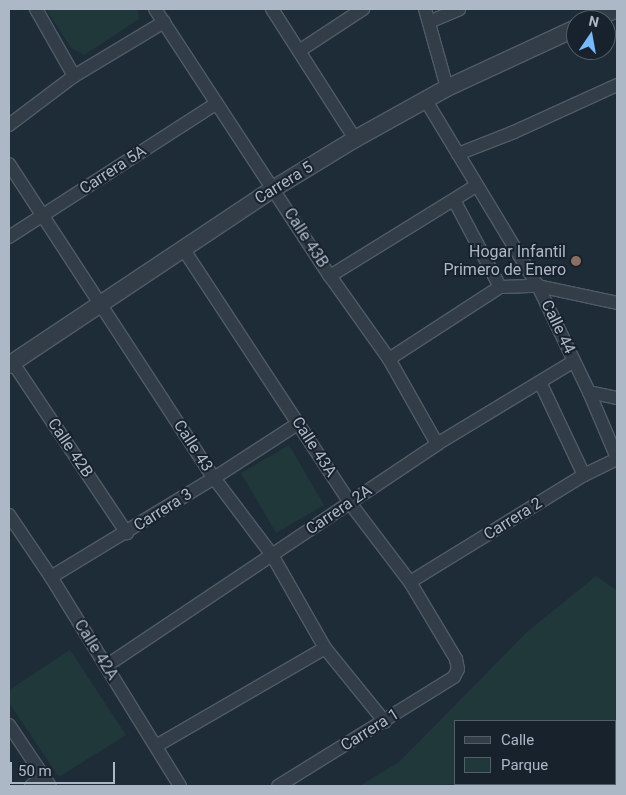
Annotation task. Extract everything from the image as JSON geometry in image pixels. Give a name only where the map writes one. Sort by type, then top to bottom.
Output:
[{"type":"street","points":[[36,9],[74,76]]},
{"type":"street","name":"Calle 43B","points":[[155,9],[330,276],[389,359],[437,444]]},
{"type":"street","points":[[272,9],[355,138]]},
{"type":"street","points":[[299,51],[363,9]]},
{"type":"street","points":[[425,9],[447,88]]},
{"type":"street","points":[[429,22],[459,9]]},
{"type":"street","points":[[9,125],[74,76],[164,22]]},
{"type":"street","name":"Carrera 5","points":[[11,364],[184,250],[273,188],[355,138],[447,88],[566,33]]},
{"type":"street","points":[[458,154],[514,132],[617,85]]},
{"type":"street","name":"Calle 44","points":[[425,99],[538,286],[589,392],[617,458]]},
{"type":"street","name":"Carrera 5A","points":[[9,237],[217,103]]},
{"type":"street","name":"Calle 43","points":[[9,164],[214,478],[272,555],[325,648],[385,722]]},
{"type":"street","points":[[330,276],[476,186]]},
{"type":"street","points":[[454,200],[500,287]]},
{"type":"street","name":"Calle 43A","points":[[184,250],[350,503],[410,582],[456,659],[458,669]]},
{"type":"street","points":[[389,359],[500,287],[538,286],[617,303]]},
{"type":"street","name":"Carrera 2A","points":[[106,666],[437,444],[574,361]]},
{"type":"street","name":"Calle 42B","points":[[11,364],[127,533]]},
{"type":"street","points":[[540,382],[584,475]]},
{"type":"street","points":[[589,392],[617,398]]},
{"type":"street","name":"Carrera 3","points":[[51,577],[127,533],[298,423]]},
{"type":"street","name":"Carrera 2","points":[[410,582],[584,475],[617,458]]},
{"type":"street","name":"Calle 42A","points":[[9,515],[51,577],[141,726],[156,746],[180,786]]},
{"type":"street","points":[[156,746],[325,648]]},
{"type":"street","name":"Carrera 1","points":[[278,786],[385,722],[454,677],[458,669]]},
{"type":"street","points":[[9,725],[47,781],[31,786]]},
{"type":"green space","points":[[46,9],[138,9],[139,19],[84,55],[71,48]]},
{"type":"green space","points":[[289,445],[324,505],[276,533],[241,473]]},
{"type":"green space","points":[[596,576],[617,591],[617,786],[359,786],[399,762],[527,632]]},
{"type":"green space","points":[[70,650],[126,735],[59,777],[9,703],[9,690]]},
{"type":"place","name":"Hogar Infantil Primero de Enero","points":[[576,261]]}]
